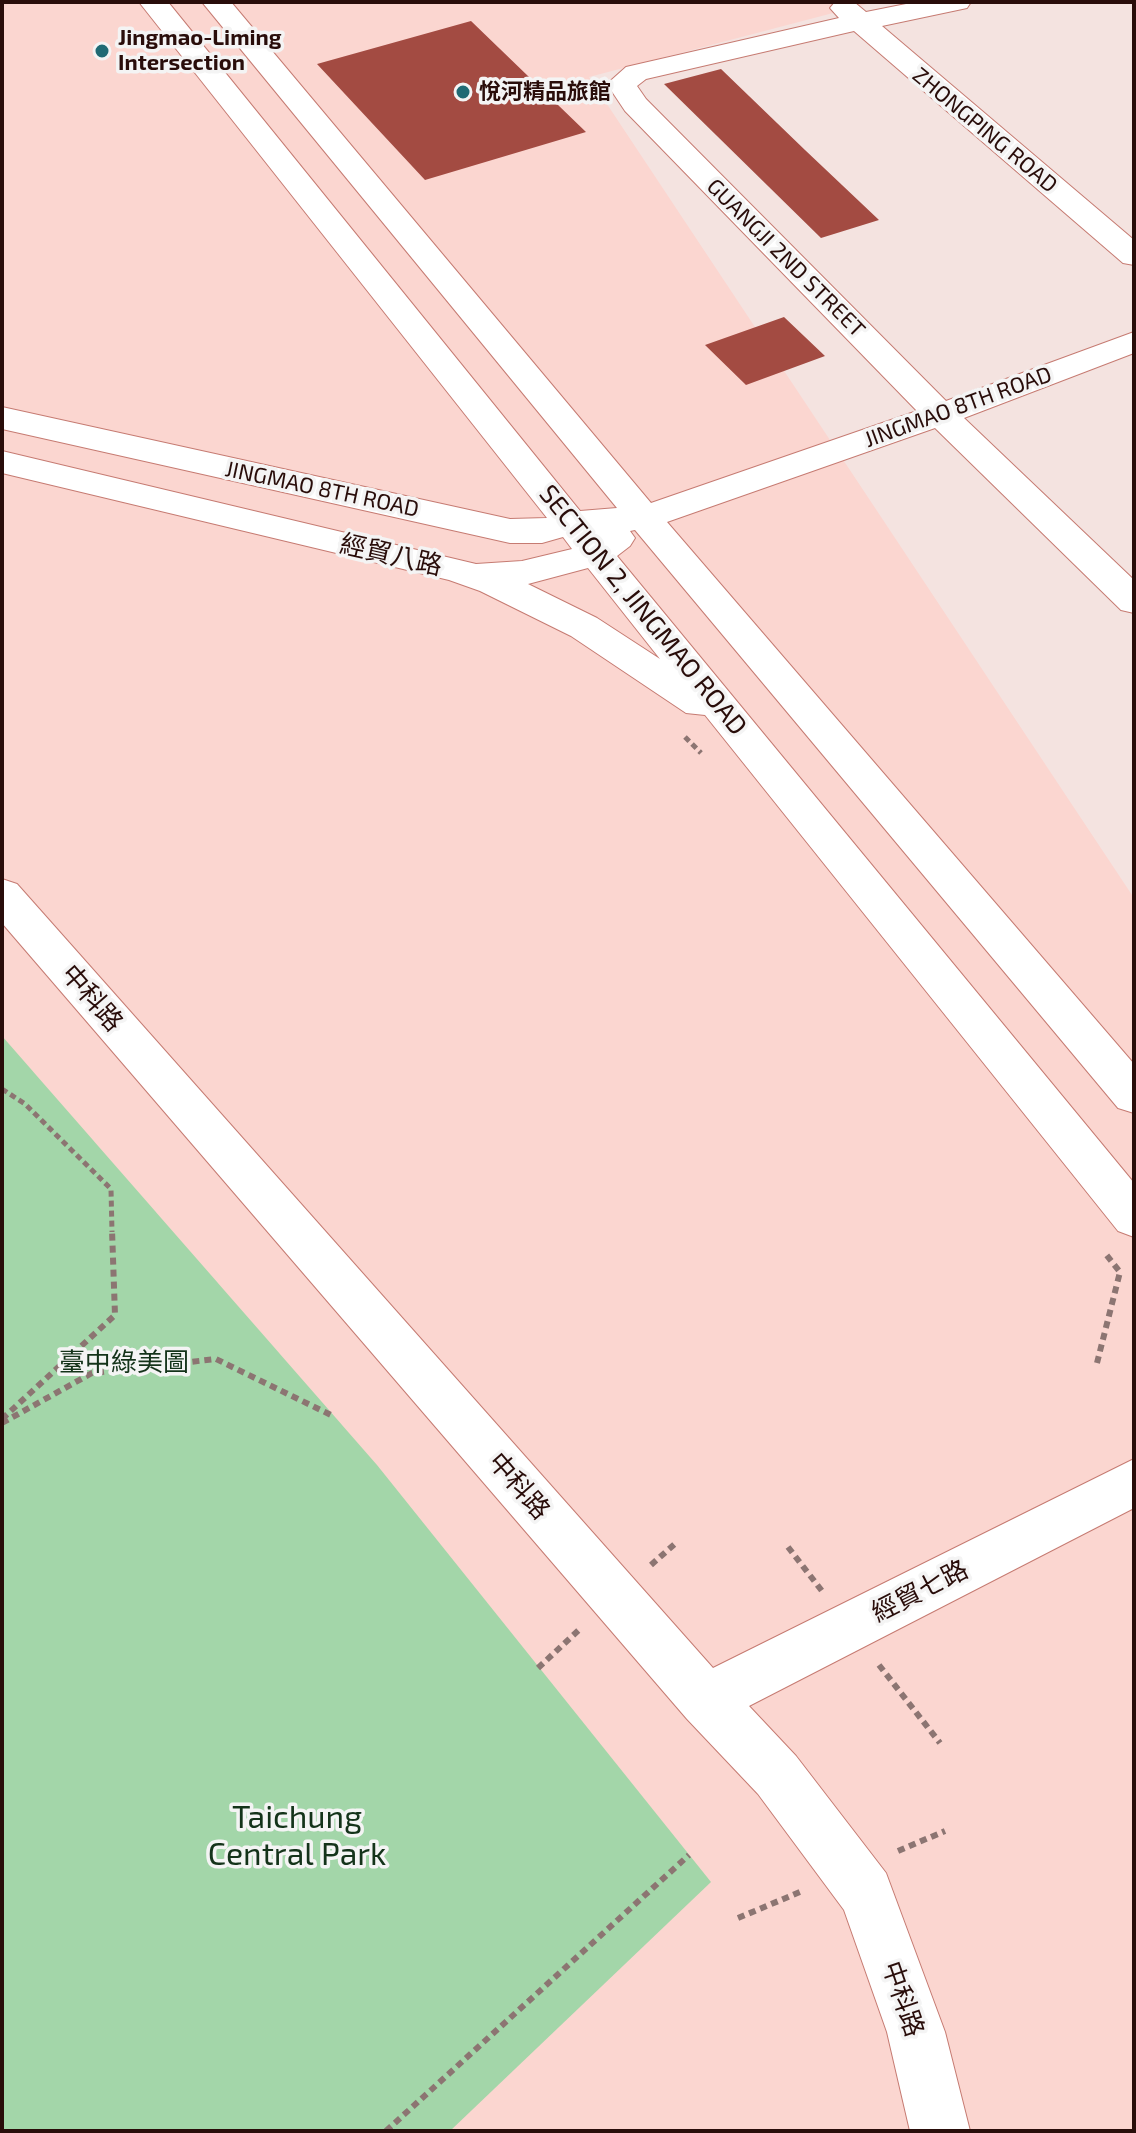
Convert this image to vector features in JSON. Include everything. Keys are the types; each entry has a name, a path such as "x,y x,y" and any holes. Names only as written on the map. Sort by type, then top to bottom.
{"street":[{"name":"SECTION 2, JINGMAO ROAD","path":"153,2 1134,1217"},
{"path":"216,2 644,518 1134,1095"},
{"path":"848,12 957,2"},
{"name":"ZHONGPING ROAD","path":"848,12 1134,256"},
{"name":"GUANGJI 2ND STREET","path":"848,12 636,73 621,84 635,105 942,414 1134,601"},
{"name":"JINGMAO 8TH ROAD","path":"2,418 510,531 542,531 571,523 644,518 942,414 1134,342"},
{"name":"經貿八路","path":"2,462 456,570 513,591 584,627 744,733"},
{"name":"JINGMAO 8TH ROAD","path":"456,570 522,573 596,554 644,518"},
{"name":"中科路","path":"2,895 706,1700 777,1775 866,1893 916,2032 940,2131"},
{"name":"經貿七路","path":"706,1700 1134,1482"}],"path":[{"path":"676,730 708,761"},
{"path":"2,1089 25,1104 111,1189 115,1315 2,1421"},
{"path":"1097,1363 1120,1272 1101,1248"},
{"path":"2,1421 92,1373 216,1359 333,1416"},
{"path":"386,2131 689,1855"}],"shaded area":[{"path":"2,2 875,2 589,77 1134,898 1134,2131 2,2131"}],"green space":[{"name":"Taichung Central Park","path":"2,1036 377,1465 711,1882 450,2131 2,2131"}],"building":[{"path":"471,21 586,132 425,180 317,64"},
{"path":"721,69 879,220 821,238 664,84"},
{"path":"784,317 825,356 746,385 705,345"}],"place":[{"name":"Jingmao-Liming Intersection","path":"102,51"},
{"name":"悅河精品旅館","path":"463,92"}],"park label":[{"name":"臺中綠美圖","path":"124,1362"}]}
